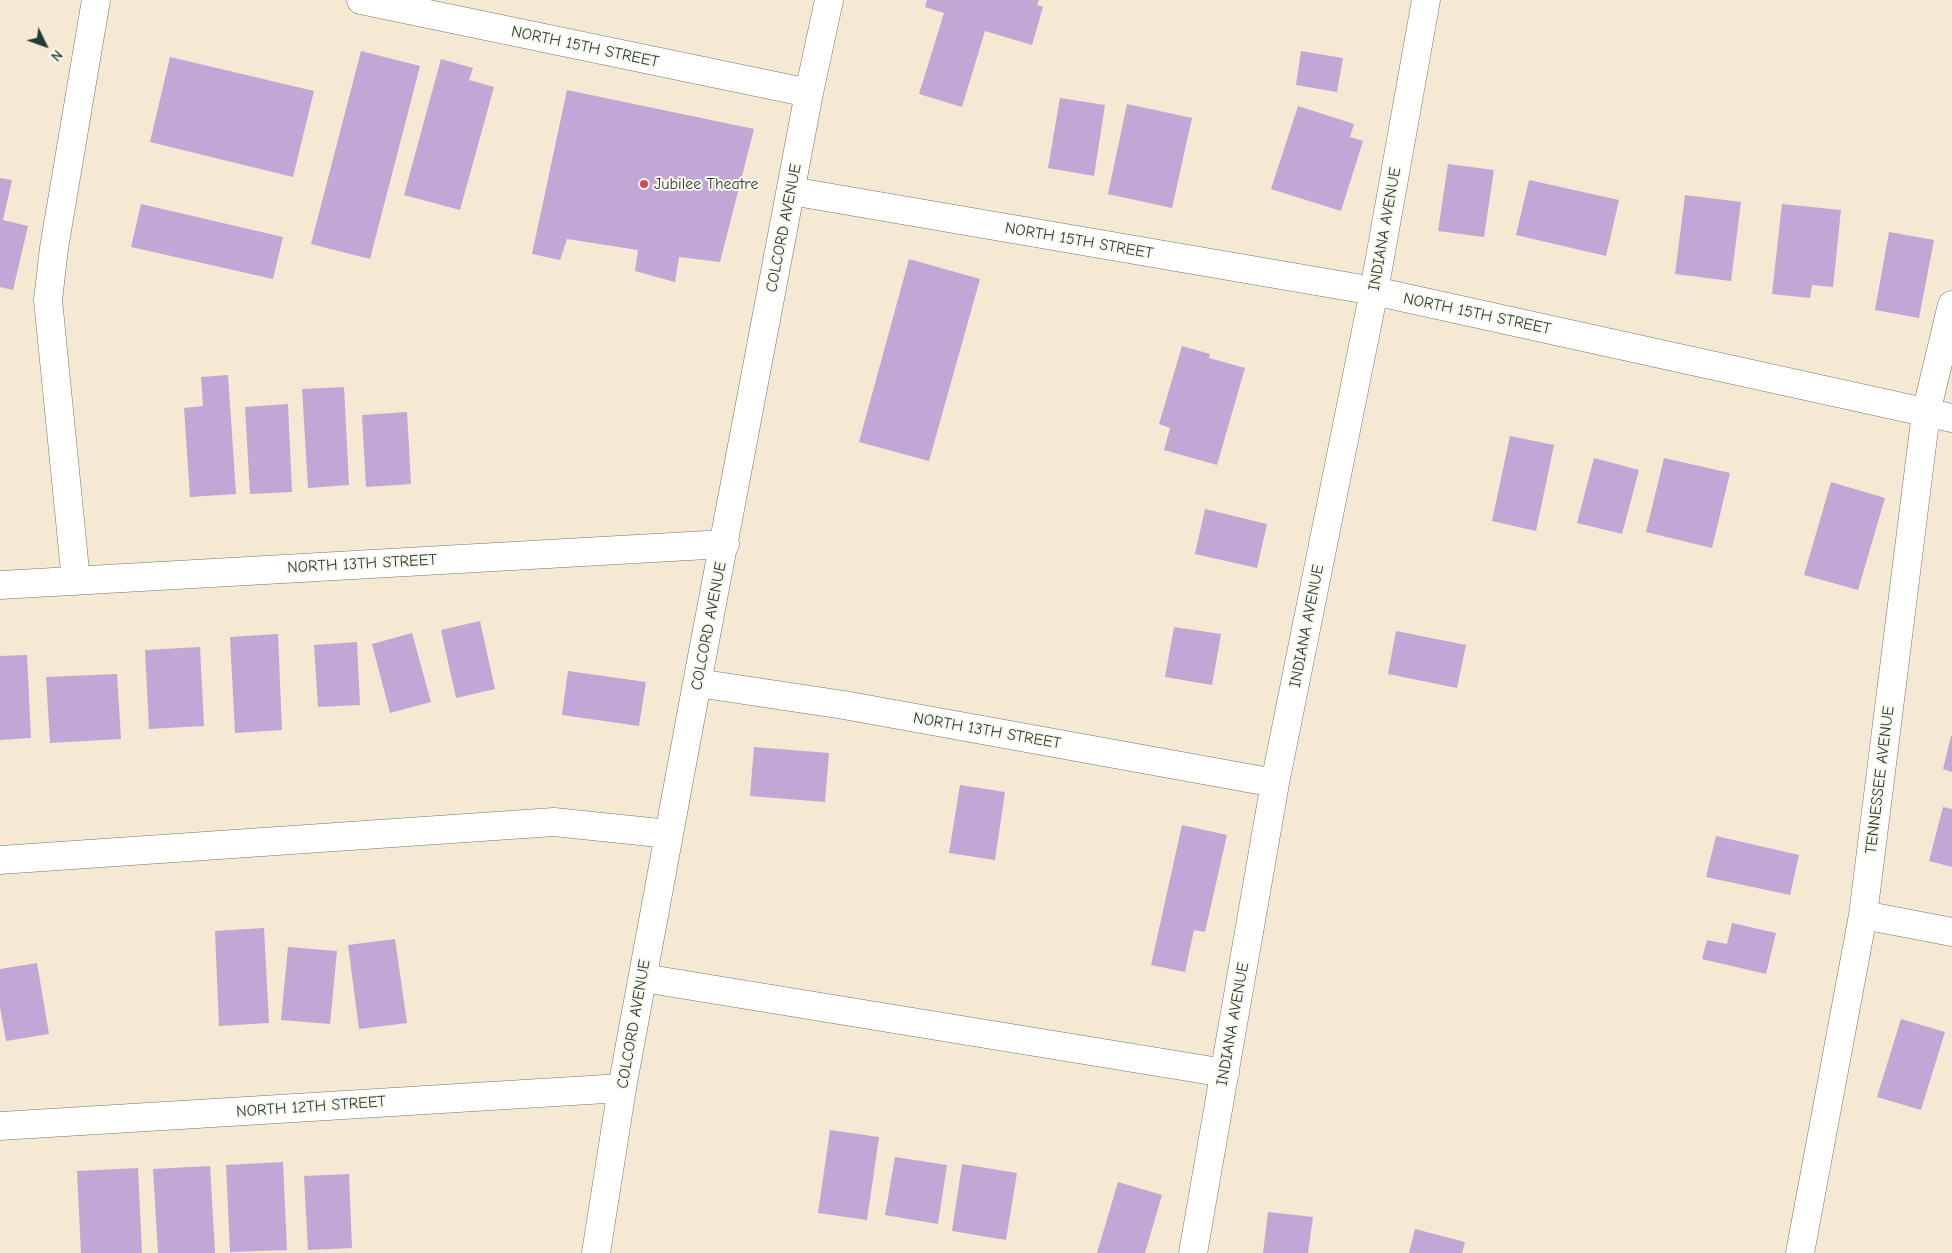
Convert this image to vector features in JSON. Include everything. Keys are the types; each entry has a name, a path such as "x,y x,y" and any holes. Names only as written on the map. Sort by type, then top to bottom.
{"street":[{"path":"76,581 48,300 54,248 96,0"},
{"name":"NORTH 15TH STREET","path":"361,0 809,93"},
{"name":"COLCORD AVENUE","path":"596,1253 622,1088 697,683 725,544 809,93 829,0"},
{"name":"INDIANA AVENUE","path":"1193,1253 1275,783 1374,291 1426,0"},
{"name":"NORTH 15TH STREET","path":"791,191 1374,291 1939,415"},
{"name":"TENNESSEE AVENUE","path":"1800,1253 1863,915 1939,415 1952,305"},
{"name":"NORTH 13TH STREET","path":"0,585 725,544"},
{"name":"NORTH 13TH STREET","path":"697,683 844,705 1275,783"},
{"path":"0,860 554,822 669,834"},
{"path":"1863,915 1952,932"},
{"path":"643,978 1225,1073"},
{"name":"NORTH 12TH STREET","path":"0,1126 622,1088"}],"building":[{"path":"927,0 1039,0 1037,5 1043,7 1032,45 985,31 962,107 919,94 944,13 925,7"},
{"path":"361,51 420,66 370,259 311,244"},
{"path":"1301,51 1343,58 1337,92 1296,85"},
{"path":"170,57 314,91 293,177 150,142"},
{"path":"441,59 473,68 469,80 494,87 460,210 404,195"},
{"name":"Jubilee Theatre","path":"567,90 754,129 720,262 679,257 675,282 635,271 638,250 567,239 560,260 532,254"},
{"path":"1060,98 1105,105 1094,176 1048,168"},
{"path":"1127,104 1192,118 1172,208 1108,194"},
{"path":"1298,106 1354,124 1350,137 1363,141 1341,211 1271,189"},
{"path":"1448,164 1494,170 1484,237 1438,231"},
{"path":"0,178 12,180 3,220 28,226 13,290 0,287"},
{"path":"1529,180 1619,200 1606,256 1516,235"},
{"path":"1685,195 1741,202 1731,281 1675,274"},
{"path":"141,204 283,237 273,279 131,247"},
{"path":"1782,204 1841,210 1833,287 1812,285 1810,298 1772,294"},
{"path":"1889,232 1934,240 1919,318 1875,310"},
{"path":"909,259 980,279 929,461 859,442"},
{"path":"1182,346 1210,354 1209,358 1245,368 1217,465 1164,450 1170,428 1159,424"},
{"path":"228,375 236,494 190,497 184,408 203,406 201,377"},
{"path":"344,387 349,485 308,488 302,389"},
{"path":"288,404 292,492 250,494 245,407"},
{"path":"407,412 411,484 366,487 362,415"},
{"path":"1510,436 1554,445 1536,531 1492,521"},
{"path":"1594,458 1639,470 1622,534 1577,523"},
{"path":"1664,458 1730,473 1712,548 1646,532"},
{"path":"1831,482 1885,498 1858,590 1804,575"},
{"path":"1205,509 1267,524 1257,568 1195,554"},
{"path":"480,621 495,689 456,698 441,630"},
{"path":"1174,627 1221,634 1212,685 1165,677"},
{"path":"1396,631 1466,645 1457,688 1388,674"},
{"path":"412,633 431,702 390,713 372,644"},
{"path":"278,634 282,730 235,733 230,637"},
{"path":"357,642 360,705 318,707 314,645"},
{"path":"200,647 204,726 149,729 145,650"},
{"path":"27,655 31,738 0,740 0,656"},
{"path":"568,671 646,682 639,726 562,715"},
{"path":"117,674 121,739 50,743 46,677"},
{"path":"1952,736 1952,772 1943,769"},
{"path":"754,747 829,753 825,802 750,796"},
{"path":"960,785 1005,792 995,860 949,853"},
{"path":"1943,807 1952,809 1952,867 1929,861"},
{"path":"1182,825 1227,835 1205,932 1194,930 1185,972 1151,965"},
{"path":"1716,836 1799,855 1790,895 1706,877"},
{"path":"1732,923 1776,933 1766,974 1702,959 1707,940 1727,944"},
{"path":"264,928 269,1023 219,1026 215,931"},
{"path":"395,939 407,1023 359,1029 348,945"},
{"path":"288,947 337,951 330,1024 281,1020"},
{"path":"37,963 49,1034 6,1041 0,1007 0,969"},
{"path":"1901,1019 1945,1032 1921,1110 1877,1097"},
{"path":"830,1130 879,1137 867,1220 818,1213"},
{"path":"895,1157 947,1165 938,1224 885,1215"},
{"path":"283,1162 287,1250 230,1252 226,1165"},
{"path":"962,1164 1017,1173 1006,1240 952,1231"},
{"path":"210,1166 215,1253 158,1253 153,1169"},
{"path":"138,1168 142,1253 81,1253 77,1171"},
{"path":"349,1174 352,1248 308,1250 304,1176"},
{"path":"1118,1182 1162,1195 1145,1253 1097,1253"},
{"path":"1268,1212 1313,1217 1308,1253 1263,1253"},
{"path":"1415,1229 1465,1242 1462,1253 1409,1253"}],"place":[{"name":"Jubilee Theatre","path":"644,184"}]}
